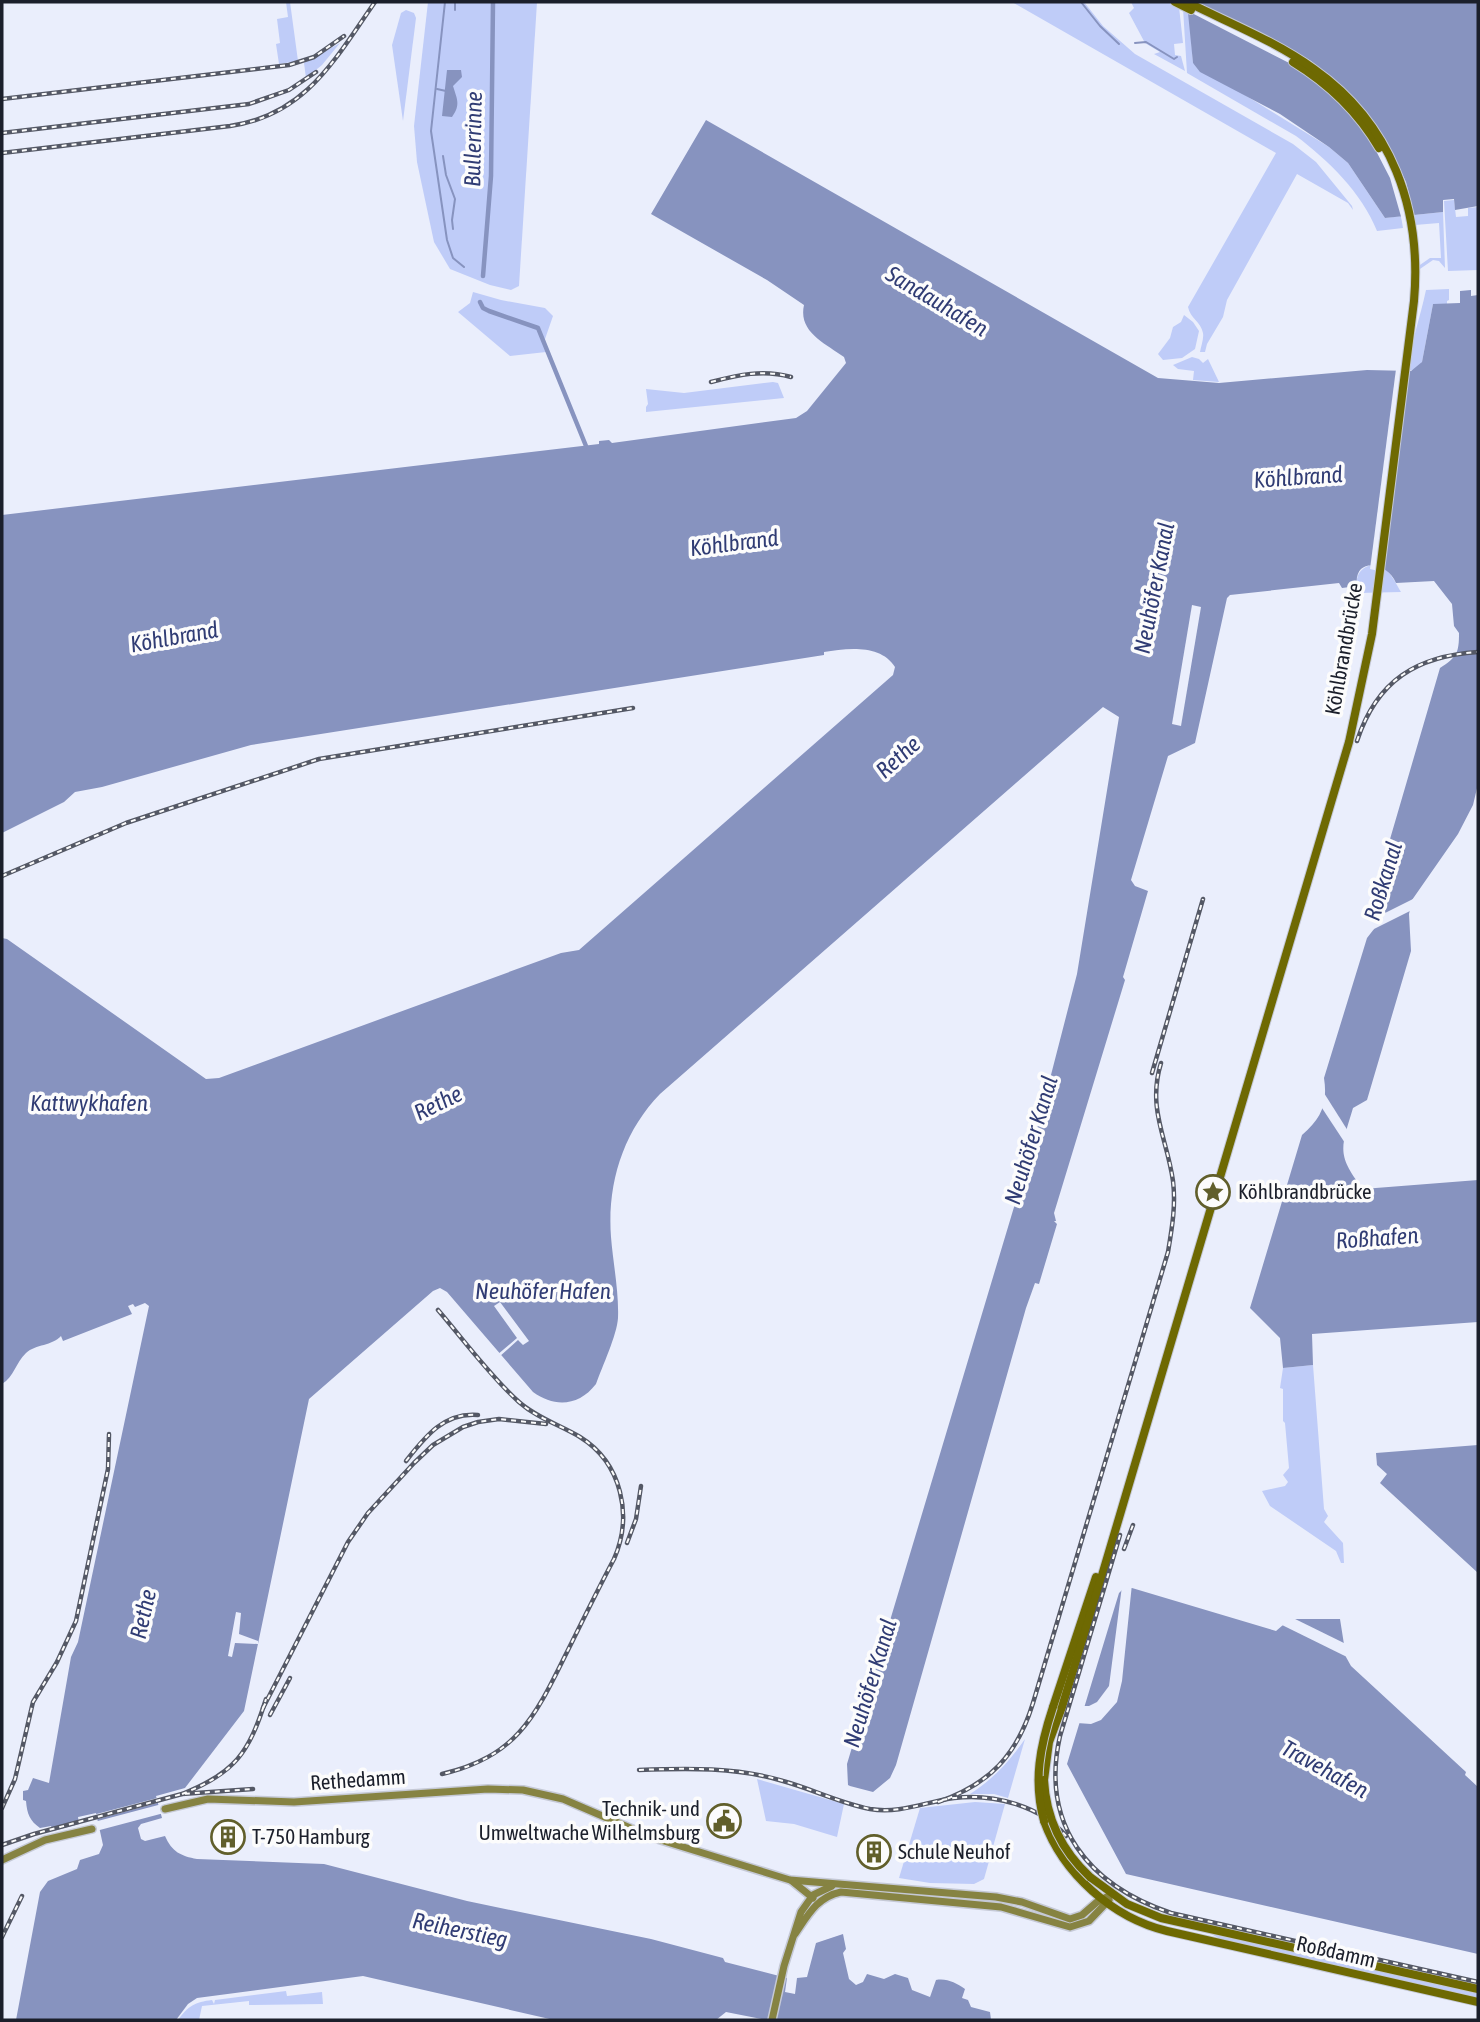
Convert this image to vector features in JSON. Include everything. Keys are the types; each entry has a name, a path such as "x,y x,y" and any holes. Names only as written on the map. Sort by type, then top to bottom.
{"main road":[{"name":"Köhlbrandbrücke","path":"1175,2 1288,59 1320,80 1353,112 1378,146 1396,184 1408,229 1411,274 1367,633 1341,758 1109,1534 1041,1746 1038,1782 1044,1821 1061,1856 1087,1885 1107,1899 1188,1924"},
{"name":"Köhlbrandbrücke","path":"1186,1936 1151,1927 1120,1912 1077,1864 1056,1833 1045,1798 1045,1757 1095,1599 1349,743 1372,634 1416,274 1414,232 1401,182 1384,145 1359,109 1332,82 1301,60 1187,2"},
{"name":"Rethedamm","path":"164,1809 208,1799 301,1802 496,1789 523,1790 554,1796 651,1838 790,1880 996,1896 1022,1902 1061,1922"},
{"path":"2,1859 39,1842 92,1829"},
{"path":"790,1880 816,1897 849,1892 973,1903 1002,1907 1079,1926 1098,1913 1107,1899"},
{"path":"806,1883 816,1897"},
{"path":"772,2019 799,1916 826,1888 843,1885"},
{"path":"1087,1885 1088,1909"},
{"path":"1061,1922 1079,1916 1107,1899"},
{"path":"1098,1913 1120,1912"},
{"name":"Roßdamm","path":"1188,1924 1478,1989"},
{"name":"Roßdamm","path":"1186,1936 1478,2002"}],"shaded area":[{"path":"286,2 290,2 298,61 279,64 276,44 280,43 277,19 288,17"},
{"path":"428,2 537,2 519,286 511,290 490,285 450,269 434,242 417,162 414,126"},
{"path":"1012,2 1084,2 1103,26 1135,54 1293,144 1316,162 1352,206 1353,210 1348,203 1297,174 1227,300 1223,317 1205,352 1200,352 1202,329 1188,307 1276,153"},
{"path":"1131,2 1169,2 1179,7 1183,43 1174,44 1175,55 1181,56 1185,71 1154,54 1160,52 1145,43 1129,13 1134,8"},
{"path":"1183,8 1189,12 1193,63 1329,147 1348,163 1385,218 1401,216 1403,228 1377,231 1353,191 1308,145 1187,73"},
{"path":"406,10 414,13 416,18 403,121 392,45 401,13"},
{"path":"340,43 322,65 306,78 304,63"},
{"path":"1454,200 1456,217 1468,216 1468,208 1478,207 1478,270 1448,271 1444,201"},
{"path":"1443,212 1445,268 1439,261 1433,260 1417,271 1417,267 1430,258 1441,258 1439,223 1415,225 1414,215"},
{"path":"1449,289 1447,304 1433,304 1422,362 1418,368 1406,372 1426,290"},
{"path":"473,292 545,308 553,316 545,339 546,352 510,356 458,312 470,303"},
{"path":"1184,315 1199,331 1195,349 1182,358 1163,360 1158,354 1170,338 1173,327 1181,322"},
{"path":"1192,357 1203,363 1208,359 1219,382 1193,380 1194,371 1178,369 1173,365"},
{"path":"778,383 784,398 646,412 646,389 684,393"},
{"path":"1370,565 1386,570 1401,592 1357,593 1358,576"},
{"path":"1313,1365 1324,1509 1328,1516 1324,1522 1343,1543 1344,1563 1341,1563 1336,1551 1270,1506 1262,1491 1285,1486 1288,1482 1283,1475 1289,1468 1283,1421 1283,1389 1280,1388 1283,1368"},
{"path":"1025,1739 1008,1798 994,1794 970,1794 1000,1770"},
{"path":"757,1779 844,1804 837,1837 794,1824 766,1821"},
{"path":"975,1802 1005,1804 984,1879 974,1884 930,1883 899,1878 920,1808"},
{"path":"1211,1934 1478,1991 1478,2000 1224,1941"},
{"path":"286,1991 287,1996 322,1992 323,2004 249,2005 249,2001 202,2006 199,2020 178,2020 189,2008 201,2002 212,2000 214,2004 215,2000"}],"water":[{"path":"1195,2 1478,2 1478,206 1455,210 1454,199 1443,200 1443,212 1385,218 1348,163 1329,147 1280,114 1200,72 1193,63 1188,13"},
{"path":"447,70 461,70 462,77 453,86 457,105 452,117 442,116"},
{"path":"706,120 1158,378 1219,383 1367,370 1411,371 1422,362 1433,304 1460,303 1460,291 1471,290 1471,296 1478,295 1478,784 1473,805 1458,834 1412,900 1409,914 1411,951 1367,1100 1353,1108 1343,1151 1348,1168 1363,1189 1478,1180 1478,1322 1312,1334 1313,1365 1283,1368 1280,1338 1250,1308 1302,1135 1322,1110 1325,1096 1324,1078 1367,938 1374,929 1377,916 1369,911 1440,668 1456,654 1459,633 1454,626 1452,604 1434,581 1396,583 1386,570 1372,565 1360,570 1357,586 1342,588 1339,583 1230,595 1227,598 1195,743 1168,756 1131,880 1135,886 1148,891 1123,977 1125,980 1054,1213 1054,1221 1057,1224 1039,1284 1035,1283 1026,1308 896,1765 890,1778 873,1792 850,1786 847,1764 1035,1137 1077,974 1119,717 1103,707 660,1094 647,1109 627,1142 615,1178 610,1217 618,1318 596,1384 589,1391 582,1397 566,1402 550,1401 533,1392 447,1292 440,1288 433,1291 309,1399 244,1711 185,1788 156,1796 162,1818 141,1824 138,1828 141,1839 145,1841 165,1836 174,1850 191,1858 324,1864 467,1901 651,1939 787,1978 785,1992 795,1994 797,1978 807,1977 816,1943 843,1934 846,1949 843,1953 849,1979 856,1985 863,1982 867,1974 884,1979 895,1974 908,1978 912,1990 930,1997 936,1980 948,1980 965,1989 962,1998 968,2000 971,2007 990,2012 991,2020 766,2020 726,2012 716,2020 554,2020 363,1976 197,1998 188,2004 176,2020 16,2020 40,1892 48,1881 77,1869 80,1860 99,1854 103,1845 96,1813 78,1817 79,1824 53,1831 51,1826 40,1828 30,1817 26,1801 23,1800 23,1791 28,1790 33,1778 49,1783 71,1657 78,1642 149,1306 145,1303 135,1307 133,1304 128,1306 132,1314 63,1341 61,1336 53,1342 30,1350 2,1384 2,938 206,1079 219,1078 561,953 579,950 893,675 895,667 881,654 863,649 824,652 824,655 251,745 102,787 75,792 64,802 2,833 2,515 599,444 599,441 609,440 612,443 796,418 807,411 846,363 844,357 821,342 809,330 803,314 804,305 767,280 651,214"},
{"path":"1478,1445 1478,1573 1380,1483 1387,1474 1377,1465 1376,1453"},
{"name":"Travehafen","path":"1124,1588 1132,1588 1276,1631 1290,1619 1340,1619 1346,1657 1351,1666 1466,1772 1465,1775 1478,1787 1478,1954 1126,1874 1067,1764 1119,1593"}],"pier":[{"path":"1191,2 1292,50 1337,82 1359,104 1387,142 1406,182 1415,218 1402,220 1390,178 1373,145 1352,116 1331,94 1295,66 1186,10"},
{"path":"1410,368 1383,572 1370,569 1396,369"},
{"path":"1192,605 1201,607 1181,726 1172,724"},
{"path":"1415,898 1412,910 1372,930 1373,919"},
{"path":"1324,1093 1348,1131 1345,1143 1320,1105"},
{"path":"500,1302 529,1341 523,1345 518,1340 499,1357 497,1355 517,1338 494,1306"},
{"path":"1132,1584 1122,1681 1117,1702 1101,1720 1091,1724 1077,1723 1082,1706 1097,1702 1109,1686 1122,1586"},
{"path":"236,1612 241,1613 239,1634 258,1641 258,1644 235,1643 232,1657 228,1656"},
{"path":"1289,1616 1348,1645 1351,1659 1280,1624"},
{"path":"161,1797 161,1802 94,1820 89,1816"},
{"path":"162,1804 164,1813 96,1831 94,1822"}],"waterway":[{"path":"445,2 431,131 447,240 453,258 464,267"},
{"path":"455,2 455,10"},
{"name":"Bullerrinne","path":"483,276 491,176 493,2"},
{"path":"1081,2 1119,44"},
{"path":"1135,43 1146,42 1174,59 1177,57"},
{"path":"437,89 446,91"},
{"path":"443,156 446,175 455,199 453,229"},
{"name":"Bullerrinne","path":"480,302 483,308 489,311 538,328 586,446"}],"railway":[{"path":"2,153 230,126 256,120 279,110 299,97 316,81 375,2"},
{"path":"2,99 289,65 314,57 344,36"},
{"path":"2,133 249,104 289,90 316,72"},
{"path":"711,382 761,373 791,377"},
{"path":"1357,741 1376,702 1402,675 1436,659 1478,652"},
{"path":"2,876 126,823 319,759 633,708"},
{"path":"1152,1073 1203,899"},
{"path":"938,1802 973,1786 999,1765 1019,1738 1033,1703 1168,1252 1174,1190 1157,1109 1157,1080 1161,1063"},
{"path":"438,1310 488,1370 519,1402 594,1448 606,1461 614,1476 623,1508 623,1525 614,1559 532,1717 505,1746 488,1757 467,1767 442,1774"},
{"path":"406,1461 420,1443 445,1422 466,1415 478,1415"},
{"path":"263,1708 348,1542 368,1513 414,1463 433,1445 463,1427 478,1422 499,1419 546,1424"},
{"path":"2,1808 15,1779 33,1702 57,1662 76,1621 108,1469 109,1434"},
{"path":"627,1543 636,1519 641,1486"},
{"path":"1124,1549 1133,1525"},
{"path":"1120,1535 1060,1736 1056,1768 1057,1797 1064,1824 1077,1847 1094,1868 1116,1886 1171,1913 1478,1982"},
{"path":"270,1715 290,1678"},
{"path":"182,1794 215,1778 238,1759 253,1734 266,1699"},
{"path":"639,1770 694,1769 748,1773 881,1810 902,1809 954,1798 1000,1800 1030,1809 1066,1836"},
{"path":"2,1845 182,1794 253,1789"},
{"path":"2,1937 22,1896"}],"place":[{"name":"Köhlbrandbrücke","path":"1213,1192"},
{"name":"Technik- und Umweltwache Wilhelmsburg","path":"724,1821"},
{"name":"T-750 Hamburg","path":"228,1837"},
{"name":"Schule Neuhof","path":"874,1852"}],"water label":[{"name":"Sandauhafen","path":"937,301"},
{"name":"Köhlbrand","path":"1298,477"},
{"name":"Köhlbrand","path":"734,543"},
{"name":"Neuhöfer Kanal","path":"1154,588"},
{"name":"Köhlbrand","path":"174,637"},
{"name":"Rethe","path":"898,757"},
{"name":"Roßkanal","path":"1383,881"},
{"name":"Kattwykhafen","path":"89,1103"},
{"name":"Rethe","path":"438,1103"},
{"name":"Neuhöfer Kanal","path":"1031,1140"},
{"name":"Roßhafen","path":"1377,1238"},
{"name":"Neuhöfer Hafen","path":"543,1291"},
{"name":"Rethe","path":"143,1614"},
{"name":"Neuhöfer Kanal","path":"870,1683"},
{"name":"Reiherstieg","path":"460,1930"}]}
